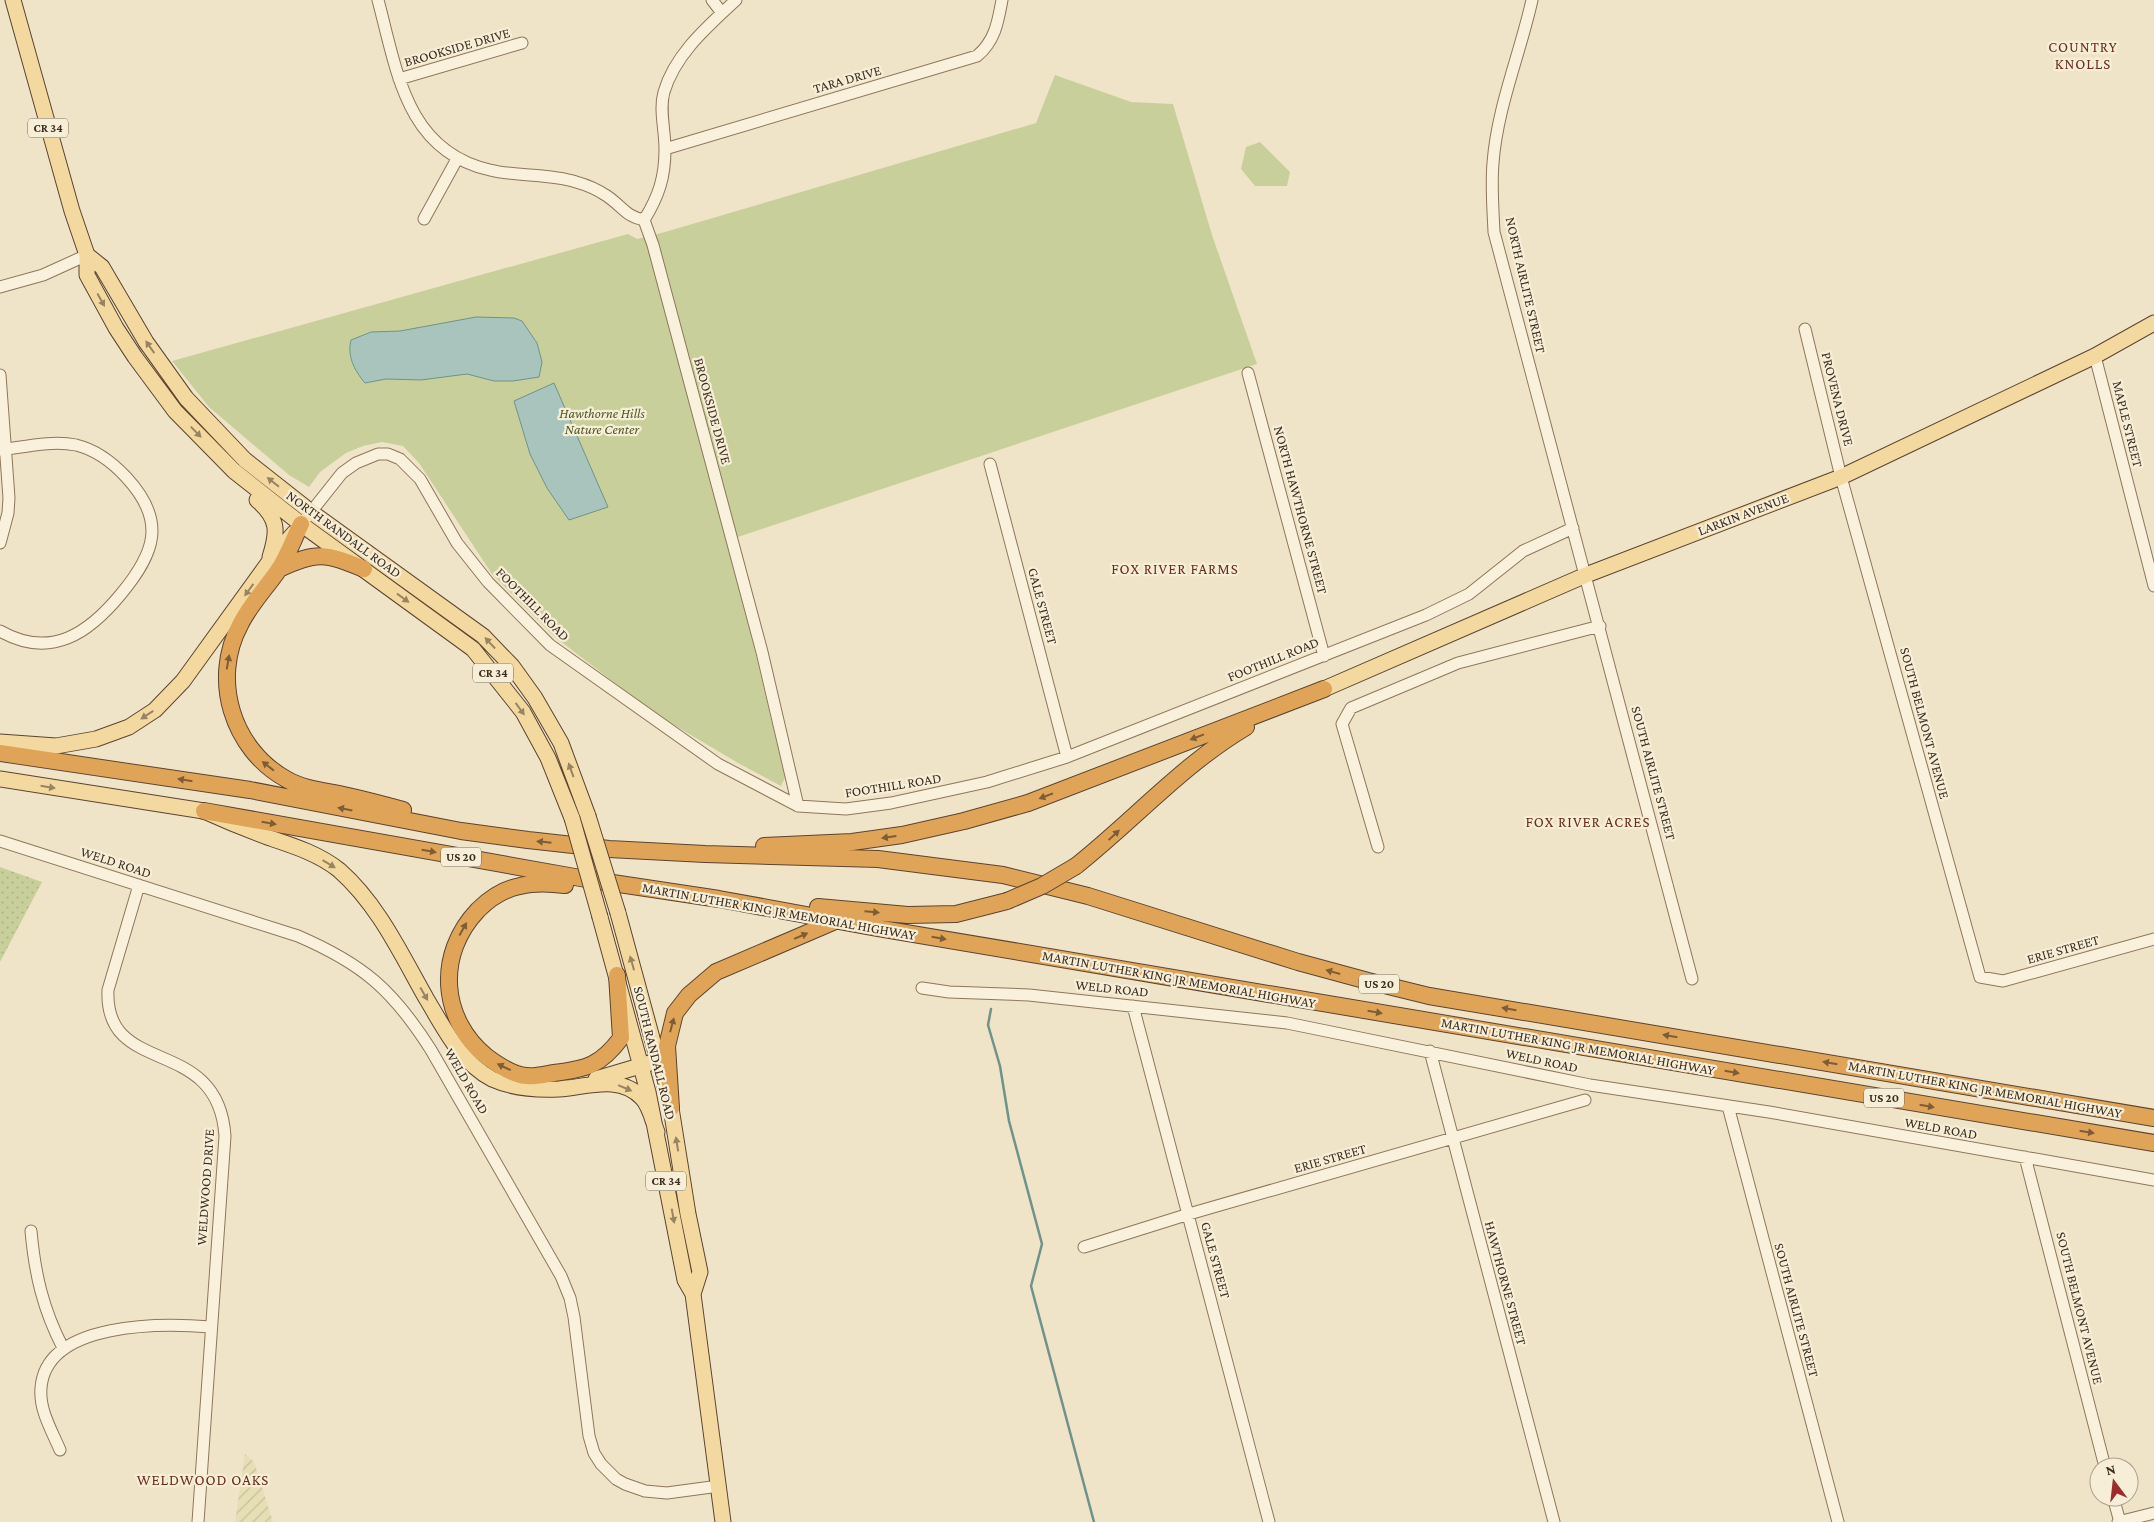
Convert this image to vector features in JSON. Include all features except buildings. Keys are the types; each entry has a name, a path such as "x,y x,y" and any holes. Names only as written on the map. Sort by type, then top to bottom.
{"highway":[{"path":"306,518 274,566 240,624 230,652 226,677 229,702 235,722 248,745 263,763 286,779 309,788 347,795 430,816 461,831"},
{"path":"274,566 319,555 336,558 364,569"},
{"path":"609,849 737,847 852,842 902,835 964,822 1028,802 1324,689"},
{"path":"719,899 908,915 956,914 1007,901 1042,886 1076,866 1104,844 1193,763 1222,742 1258,720 1324,689"},
{"name":"US 20","path":"0,753 250,790 461,831"},
{"name":"MARTIN LUTHER KING JR MEMORIAL HIGHWAY","path":"204,811 586,879 719,899 877,928 2154,1143"},
{"name":"MARTIN LUTHER KING JR MEMORIAL HIGHWAY","path":"461,831 609,849 878,859 1003,875 1097,899 1368,982 1429,996 2154,1118"},
{"path":"617,974 622,1038 608,1056 585,1068 570,1071 526,1076 499,1066 477,1049 460,1026 451,1003 449,974 452,950 466,922 486,902 509,889 520,886 553,884 877,928"},
{"path":"671,1108 667,1046 675,1013 689,995 716,972 833,922"}],"main road":[{"name":"NORTH RANDALL ROAD","path":"13,0 64,183 87,255 87,276 116,328 175,411 234,471 483,636 506,660 535,698 561,743 588,816"},
{"name":"NORTH RANDALL ROAD","path":"87,255 102,267 146,342 186,398 245,460 306,518 364,569 473,649 523,712 548,758 572,818"},
{"name":"LARKIN AVENUE","path":"1324,689 1586,575 1841,476 2095,356 2154,323"},
{"path":"0,742 56,746 96,739 129,727 155,710 183,681 274,566 276,528 272,516 267,508 223,470 211,447"},
{"name":"US 20","path":"0,779 204,811"},
{"path":"204,811 229,823 309,852 338,870 366,899 394,940 451,1042 472,1065 493,1079 519,1087 560,1089 596,1083 615,1084 630,1089 643,1098 657,1132"},
{"name":"SOUTH RANDALL ROAD","path":"588,816 618,913 660,1061 671,1108 688,1214 700,1272 693,1294"},
{"name":"SOUTH RANDALL ROAD","path":"572,818 617,974 641,1066 657,1132 684,1280 693,1294 723,1522"},
{"path":"560,1089 660,1061"}],"street":[{"name":"BROOKSIDE DRIVE","path":"378,0 399,79 421,127 437,145 457,159 492,171 553,176 594,188 608,197 631,218 644,220 653,245 736,553 798,806"},
{"path":"712,0 722,13"},
{"path":"644,220 658,199 663,174 665,149 664,93 674,68 681,57 736,0"},
{"name":"TARA DRIVE","path":"665,149 977,56 991,41 997,25 1002,0"},
{"name":"NORTH AIRLITE STREET","path":"1532,0 1502,111 1493,162 1494,232 1586,575"},
{"name":"BROOKSIDE DRIVE","path":"399,79 522,44"},
{"path":"424,219 457,159"},
{"path":"0,288 43,275 87,255"},
{"name":"PROVENA DRIVE","path":"1805,329 1841,476"},
{"name":"MAPLE STREET","path":"2095,356 2154,586"},
{"name":"NORTH HAWTHORNE STREET","path":"1248,372 1324,656"},
{"path":"0,375 2,450 9,498 8,513 0,543"},
{"path":"0,631 24,641 40,642 64,640 84,631 103,615 142,567 147,558 152,537 150,516 142,498 131,482 106,458 86,449 64,444 2,450"},
{"name":"FOOTHILL ROAD","path":"306,518 342,473 356,463 378,454 388,454 400,459 420,479 447,528 488,582 550,645 718,764 798,806 846,809 900,801 987,782 1067,757 1426,615 1469,594 1523,551 1573,528"},
{"name":"GALE STREET","path":"990,464 1067,757"},
{"name":"SOUTH BELMONT AVENUE","path":"1841,476 1980,977"},
{"name":"SOUTH AIRLITE STREET","path":"1586,575 1692,979"},
{"path":"1378,847 1342,724 1350,708 1458,664 1600,626"},
{"name":"WELD ROAD","path":"0,841 312,942 358,966 396,999 420,1032 462,1101 566,1287 574,1317 589,1436 597,1458 616,1479 645,1491 667,1492 719,1486"},
{"name":"WELDWOOD DRIVE","path":"139,885 108,990 107,1003 115,1027 133,1044 194,1072 213,1093 220,1107 225,1136 198,1522"},
{"name":"ERIE STREET","path":"1980,977 2003,981 2154,939"},
{"name":"WELD ROAD","path":"922,988 949,992 1029,995 1287,1023 1430,1051 1590,1086 1728,1106 2154,1180"},
{"name":"GALE STREET","path":"1133,1006 1269,1522"},
{"name":"HAWTHORNE STREET","path":"1430,1051 1554,1522"},
{"name":"ERIE STREET","path":"1084,1247 1189,1214 1585,1100"},
{"name":"SOUTH AIRLITE STREET","path":"1728,1106 1838,1522"},
{"name":"SOUTH BELMONT AVENUE","path":"2025,1157 2102,1457"},
{"path":"31,1231 38,1285 51,1325 63,1348"},
{"path":"60,1450 45,1415 40,1390 45,1371 63,1348 89,1336 146,1326 211,1327"},
{"path":"2115,1507 2119,1522 2154,1513"}],"shaded area":[{"path":"245,1454 254,1462 273,1522 235,1522"}],"green space":[{"name":"Hawthorne Hills Nature Center","path":"1055,75 1131,102 1173,104 1212,235 1257,364 729,540 785,778 781,786 654,713 555,637 492,574 419,463 403,446 382,442 363,446 346,453 320,472 309,487 289,475 209,407 172,361 628,234 637,239 665,232 1036,123"},
{"path":"1260,142 1290,172 1287,186 1255,186 1241,169 1246,147"},
{"path":"0,867 42,882 0,962"}],"water":[{"path":"476,317 514,318 522,321 537,343 542,362 539,377 513,381 494,381 467,374 421,380 386,379 365,383 352,363 350,352 351,340 371,332 400,331"},
{"path":"554,383 608,507 569,520 547,488 530,454 514,401"}],"waterway":[{"path":"991,1009 988,1025 1000,1066 1009,1121 1042,1244 1031,1286 1094,1522"}],"district":[{"name":"COUNTRY KNOLLS","path":"2083,56"},
{"name":"FOX RIVER FARMS","path":"1175,569"},
{"name":"FOX RIVER ACRES","path":"1588,822"},
{"name":"WELDWOOD OAKS","path":"203,1480"}]}
